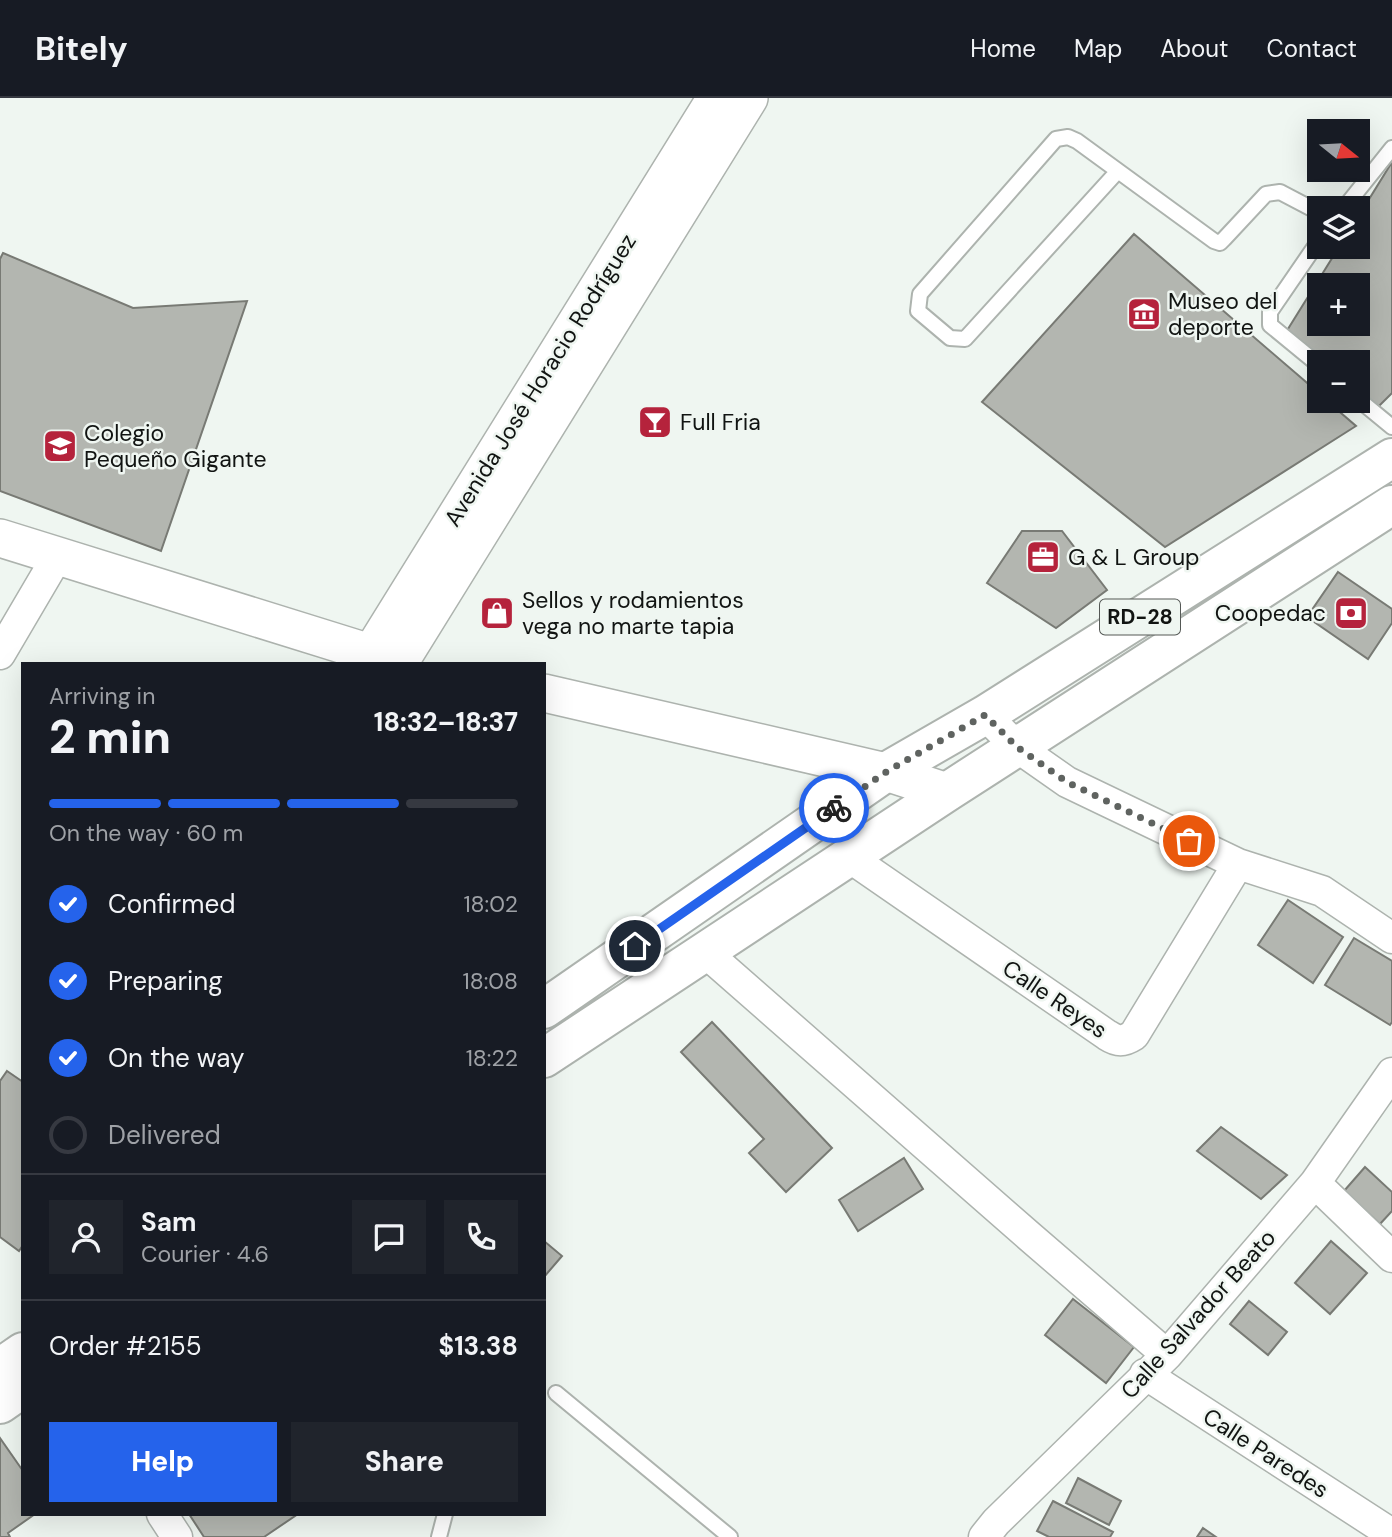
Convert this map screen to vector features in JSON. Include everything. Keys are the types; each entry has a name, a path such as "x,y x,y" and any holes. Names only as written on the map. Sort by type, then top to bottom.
{"main road":[{"name":"RD-28","path":"546,1008 886,772 985,715 1392,458"},
{"name":"RD-28","path":"546,1057 947,792 1392,505"},
{"path":"0,1368 21,1353"},
{"path":"0,1404 21,1389"}],"street":[{"name":"Avenida José Horacio Rodríguez","path":"390,661 716,98"},
{"name":"Avenida José Horacio Rodríguez","path":"390,661 749,98"},
{"path":"0,538 390,661"},
{"path":"0,654 57,557"},
{"path":"546,693 886,772 947,792"},
{"path":"985,715 1017,747 1067,782 1238,864 1322,891 1392,938"},
{"name":"Calle Reyes","path":"849,857 1116,1041 1125,1041 1134,1035 1238,864"},
{"name":"Calle Paredes","path":"705,952 1156,1364 1387,1530"},
{"name":"Calle Salvador Beato","path":"999,1532 1156,1364 1315,1183 1392,1073"},
{"path":"1315,1183 1392,1257"},
{"path":"163,1516 177,1537"}],"lane":[{"path":"1117,172 965,339 950,338 918,311 920,294 1056,139 1068,138 1077,141 1220,243 1266,194 1280,192 1307,206"},
{"path":"1354,196 1392,148"},
{"path":"1307,258 1270,312 1270,326 1307,356"},
{"path":"1370,409 1392,427"},
{"path":"556,1392 730,1537"},
{"path":"439,1537 444,1516"}],"building":[{"path":"1392,162 1392,393 1376,409 1370,404 1370,350 1307,350 1307,353 1283,337 1307,298 1307,336 1370,336 1370,273 1323,273 1332,259 1370,259 1370,198"},
{"name":"Museo del deporte","path":"1134,234 1307,383 1307,413 1341,413 1356,426 1165,547 982,402"},
{"name":"Colegio Pequeño Gigante","path":"3,253 133,308 247,301 161,551 0,491 0,259"},
{"name":"G & L Group","path":"1022,531 1062,531 1107,590 1056,628 987,583"},
{"name":"Coopedac","path":"1338,572 1392,609 1392,623 1368,659 1307,617"},
{"path":"1288,900 1343,937 1313,983 1258,945"},
{"path":"1354,938 1392,961 1390,1025 1325,985"},
{"path":"712,1022 832,1148 786,1192 749,1153 764,1139 681,1052"},
{"path":"7,1071 21,1081 19,1251 0,1237 0,1081"},
{"path":"1221,1127 1287,1175 1261,1199 1197,1151"},
{"path":"904,1158 923,1189 858,1231 839,1200"},
{"path":"1365,1167 1392,1192 1392,1211 1380,1224 1344,1191"},
{"path":"1331,1241 1367,1273 1330,1314 1295,1283"},
{"path":"546,1243 562,1256 546,1275"},
{"path":"1073,1299 1134,1347 1106,1383 1045,1335"},
{"path":"1249,1301 1287,1332 1268,1355 1230,1324"},
{"path":"0,1438 21,1468 21,1516 32,1516 8,1533 10,1537 0,1537"},
{"path":"1078,1478 1121,1501 1109,1525 1066,1503"},
{"path":"1053,1501 1113,1532 1110,1537 1049,1537 1037,1531"},
{"path":"190,1516 295,1516 264,1537 204,1537"},
{"path":"1203,1528 1216,1537 1197,1537"}],"way so far":[{"path":"834,808 886,772 985,715 1017,747 1067,782 1189,841"}],"place":[{"name":"Museo del deporte","path":"1144,314"},
{"name":"Full Fria","path":"655,422"},
{"name":"Colegio Pequeño Gigante","path":"60,446"},
{"name":"G & L Group","path":"1043,557"},
{"name":"Sellos y rodamientos vega no marte tapia","path":"497,613"},
{"name":"Coopedac","path":"1351,613"}],"route":[{"path":"635,946 834,808"}]}
